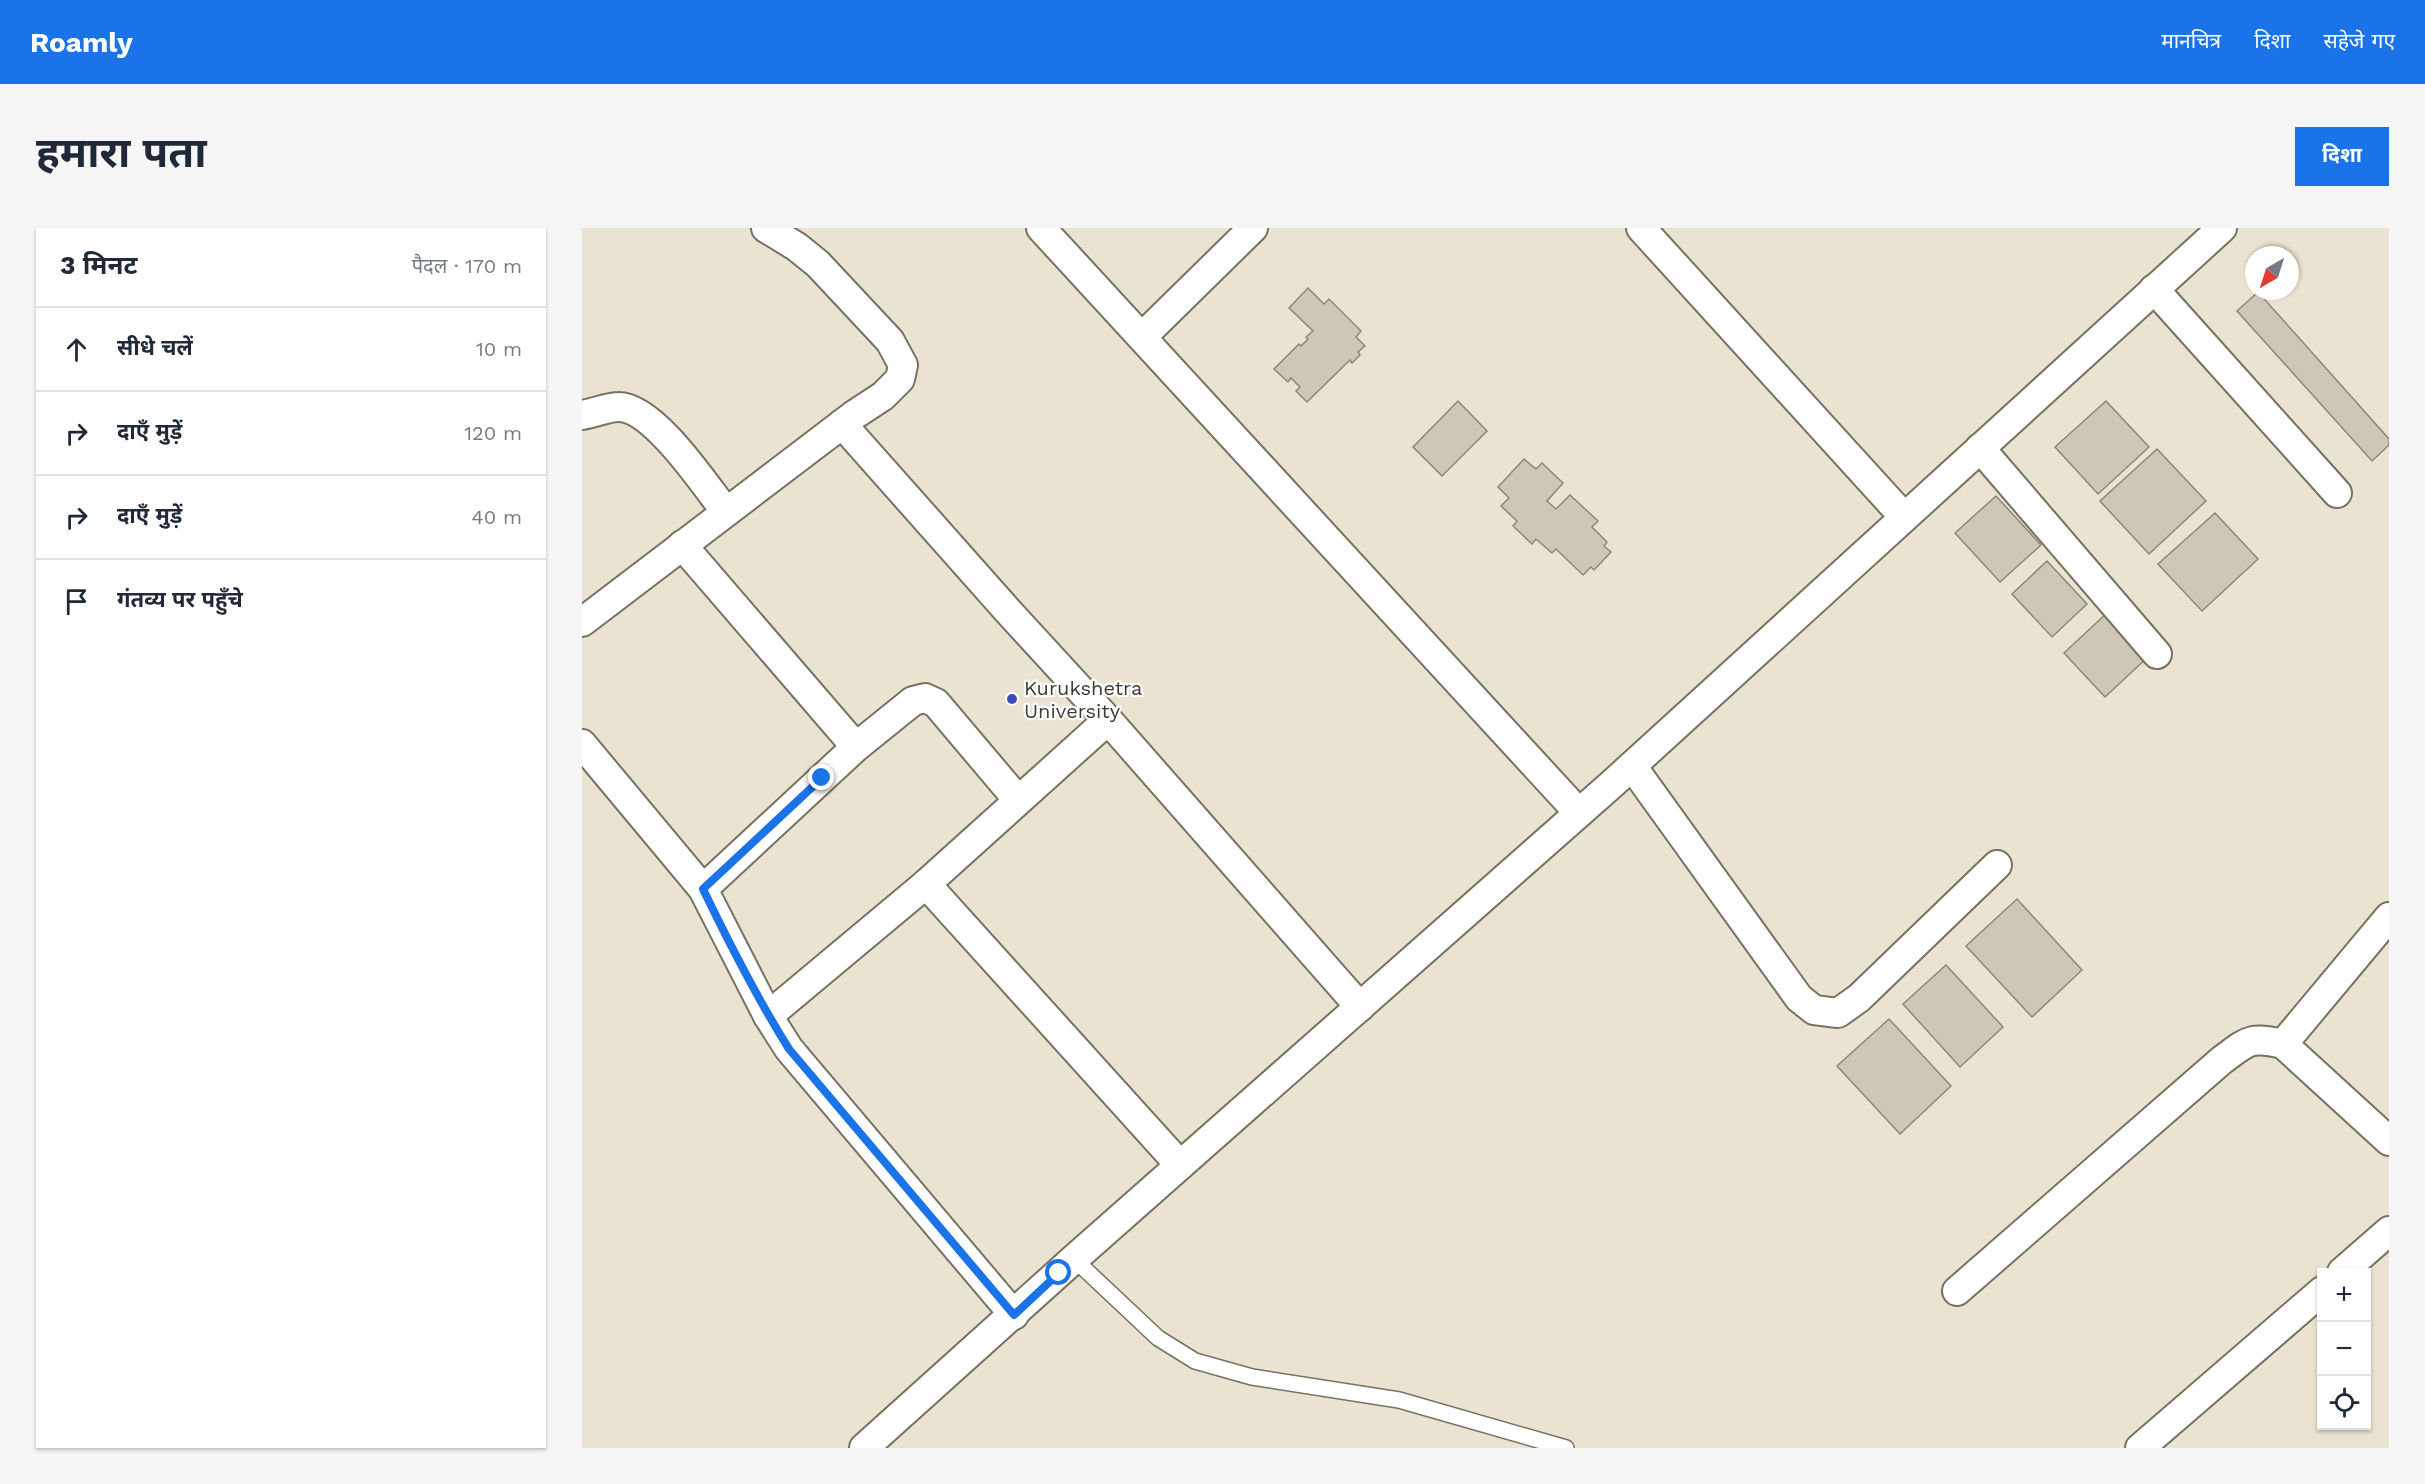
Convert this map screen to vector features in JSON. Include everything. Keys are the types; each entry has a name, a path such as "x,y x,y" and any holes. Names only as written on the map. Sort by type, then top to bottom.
{"street":[{"path":"582,622 842,424 883,396 900,379 903,365 890,340 818,264 797,247 766,228"},
{"path":"1041,228 1579,813"},
{"path":"1142,337 1253,228"},
{"path":"1641,228 1904,517"},
{"path":"864,1448 1074,1259 1632,766 2222,228"},
{"path":"2154,290 2337,493"},
{"path":"582,415 619,406 648,417 663,432 726,512"},
{"path":"842,424 1108,720 1360,1007"},
{"path":"1980,448 2157,654"},
{"path":"682,545 856,747"},
{"path":"703,889 856,747 913,701 925,698 936,703 1018,800"},
{"path":"768,1016 926,884 1108,720"},
{"path":"582,744 703,889 768,1016 789,1049 1014,1315"},
{"path":"1632,766 1799,998 1815,1010 1838,1013 1859,998 1997,865"},
{"path":"926,884 1180,1165"},
{"path":"2283,1044 2389,917"},
{"path":"1957,1291 2231,1053 2248,1041 2264,1039 2283,1044 2389,1141"},
{"path":"2347,1268 2389,1231"},
{"path":"2140,1448 2317,1295"}],"lane":[{"path":"1074,1259 1158,1338 1195,1361 1252,1377 1399,1400 1566,1448"}],"building":[{"path":"1308,288 1324,304 1329,299 1361,331 1356,337 1365,346 1358,352 1360,355 1352,363 1350,360 1307,402 1296,391 1300,387 1291,378 1288,382 1274,369 1299,344 1301,346 1313,331 1289,308"},
{"path":"2249,300 2265,300 2389,439 2389,445 2372,461 2237,311"},
{"path":"1458,401 1487,431 1442,476 1413,447"},
{"path":"2106,401 2149,447 2098,494 2055,447"},
{"path":"2157,449 2206,501 2149,554 2100,501"},
{"path":"1524,459 1536,469 1542,463 1563,483 1547,501 1556,509 1570,495 1598,521 1592,527 1607,542 1604,546 1611,552 1594,570 1591,567 1583,575 1556,549 1552,553 1536,539 1532,544 1513,526 1517,521 1501,506 1509,498 1498,487"},
{"path":"1996,496 2041,545 2000,582 1955,533"},
{"path":"2215,513 2258,559 2202,611 2158,564"},
{"path":"2047,561 2087,604 2052,637 2012,594"},
{"path":"2109,611 2149,656 2105,697 2064,653"},
{"path":"2017,899 2082,970 2032,1017 1966,946"},
{"path":"1946,965 2003,1027 1960,1067 1903,1004"},
{"path":"1889,1019 1951,1086 1900,1134 1837,1066"}],"place":[{"name":"Kurukshetra University","path":"1012,699"}],"route":[{"path":"822,778 703,889 768,1016 789,1049 1014,1315 1059,1273"}]}
